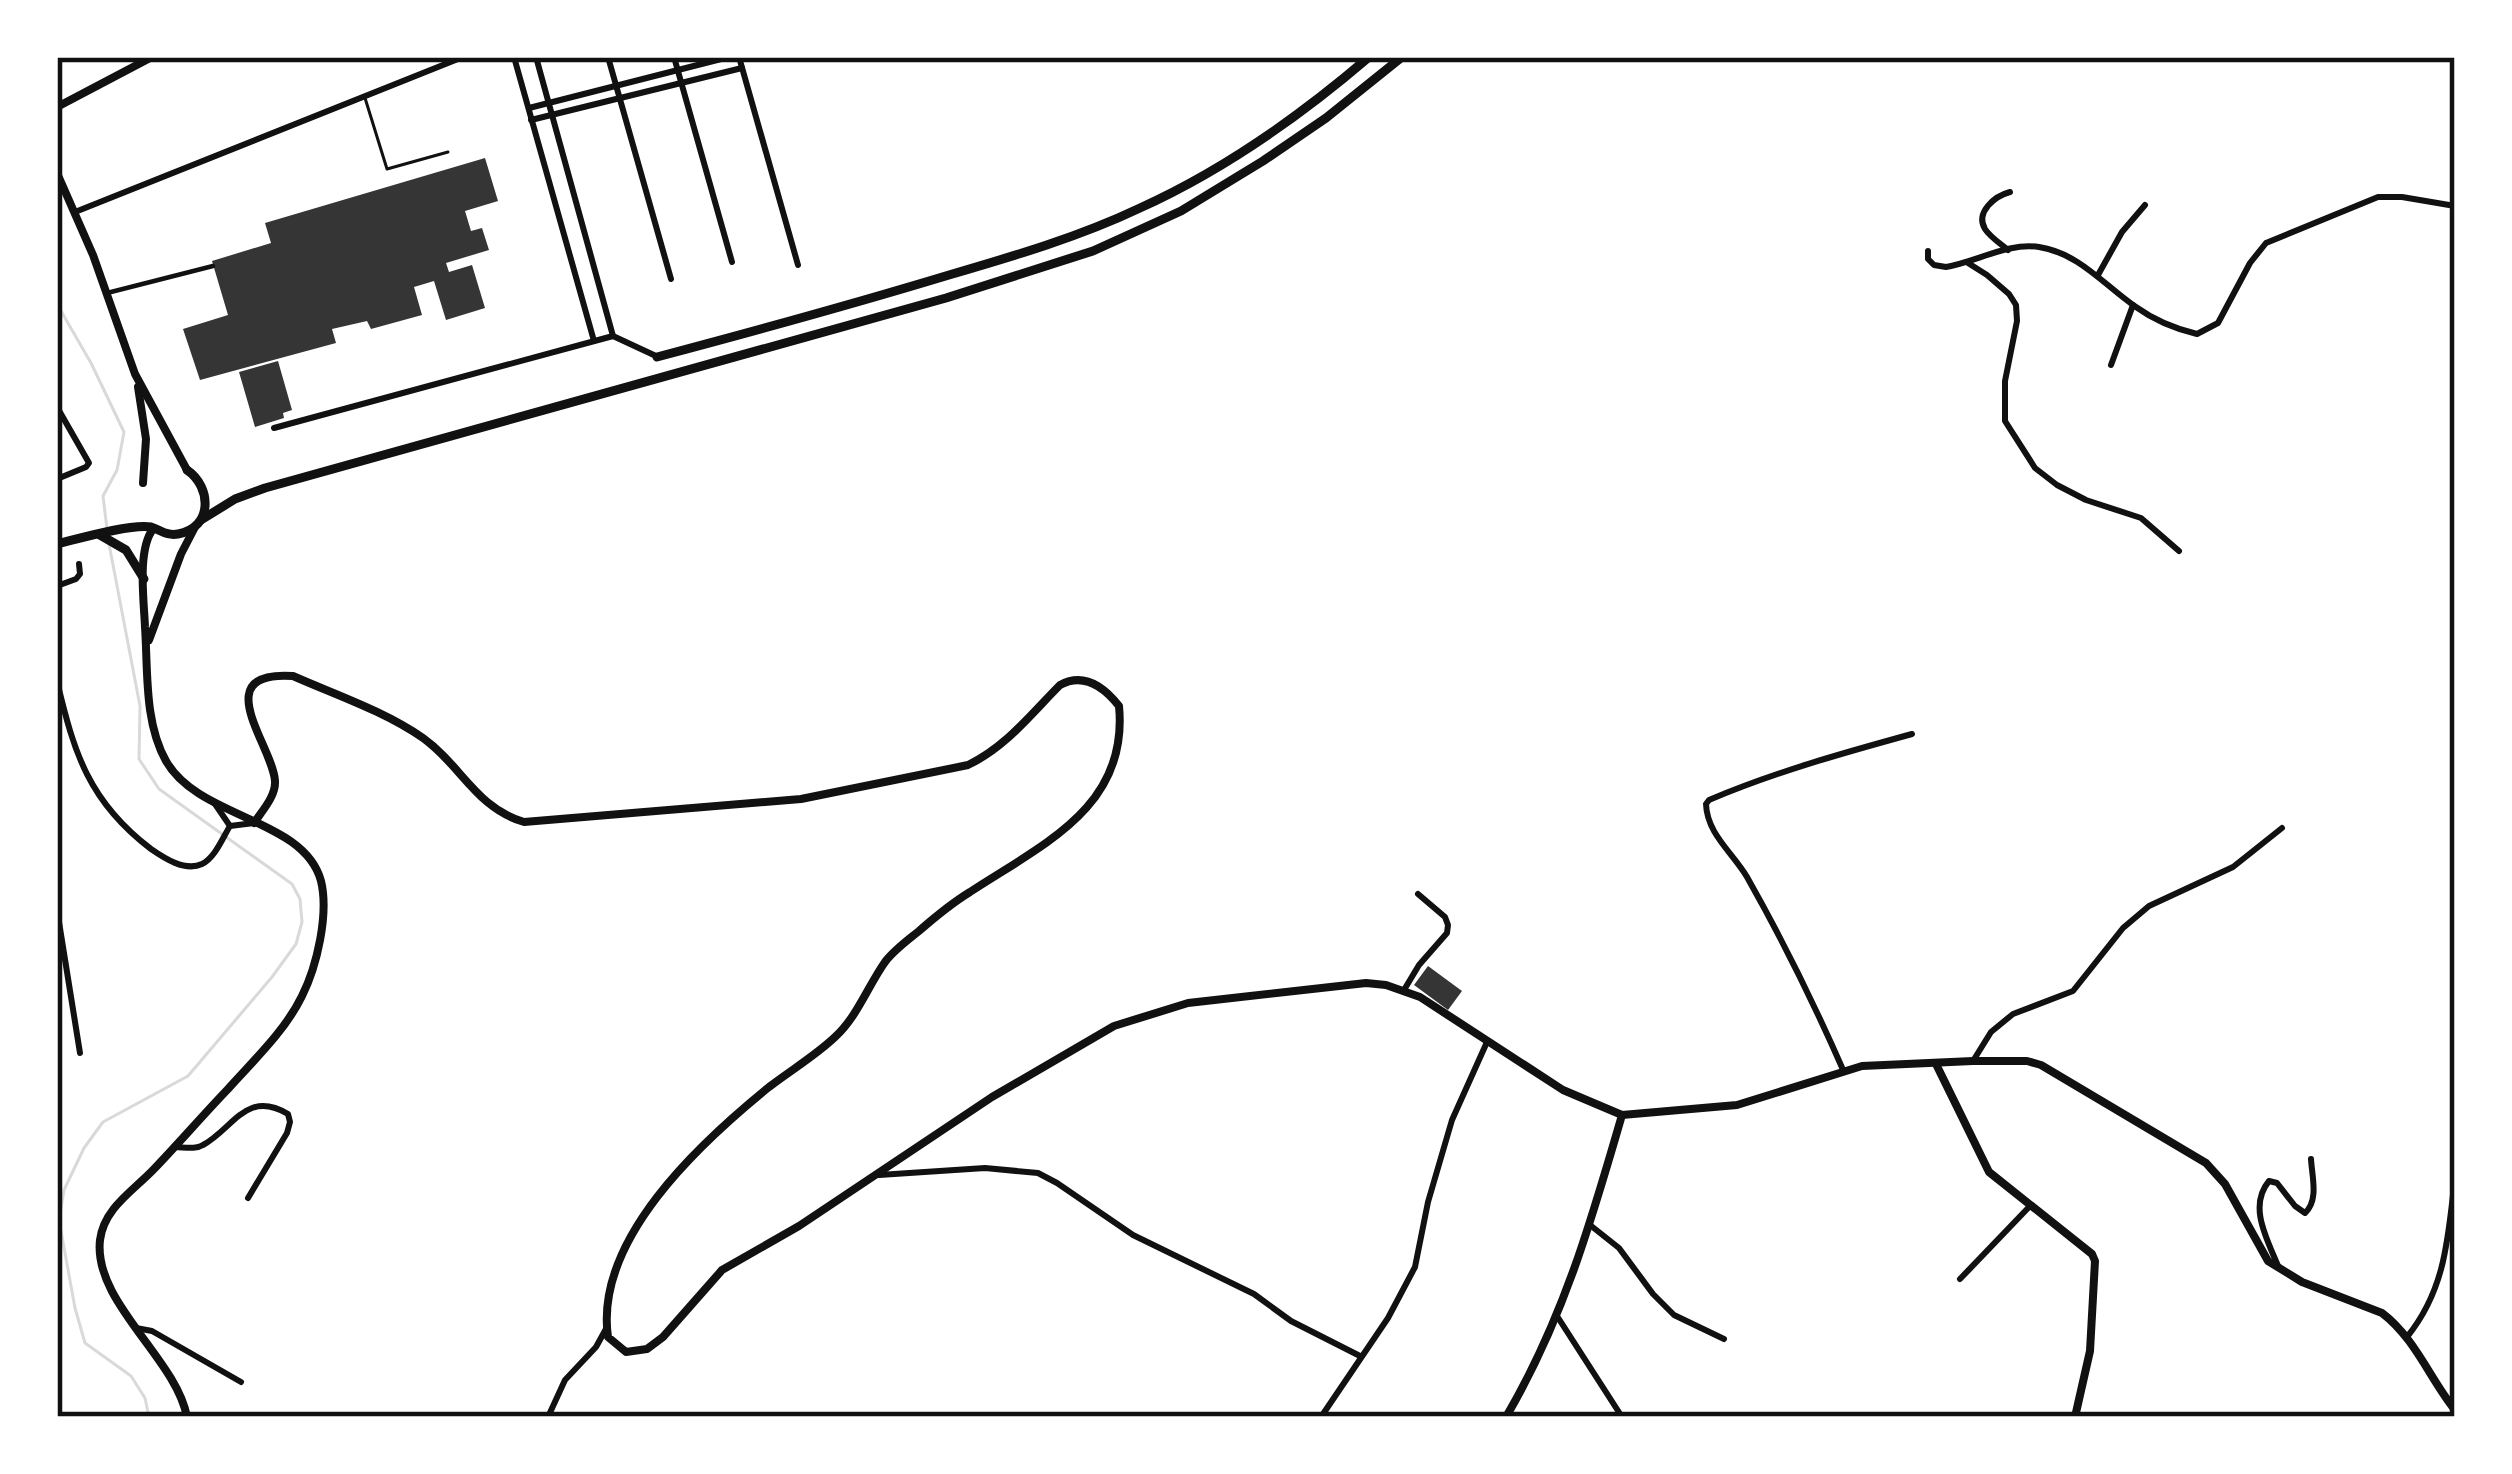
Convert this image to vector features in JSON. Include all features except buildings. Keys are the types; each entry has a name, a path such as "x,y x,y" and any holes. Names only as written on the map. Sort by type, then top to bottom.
{"highway":[{"path":"658,357 986,265 1118,218 1267,137 1369,57"},
{"path":"57,544 95,533 152,528 181,534 235,499 265,488 971,290 1093,251 1165,220 1263,161 1402,57"},
{"path":"187,470 198,478 206,494 198,523"},
{"path":"95,533 126,550 144,579"}],"street":[{"path":"57,107 152,57"},
{"path":"76,212 463,57"},
{"path":"514,57 593,341"},
{"path":"536,57 613,336"},
{"path":"608,57 671,280"},
{"path":"674,57 732,262"},
{"path":"528,109 729,57"},
{"path":"739,57 798,265"},
{"path":"531,120 742,68"},
{"path":"57,173 76,212 135,374 187,470"},
{"path":"2008,250 1982,224 1993,199 2010,191"},
{"path":"1928,251 1934,266 1968,263 2008,250 2038,247 2056,251 2165,324 2197,334 2218,323 2266,244 2378,197 2455,206"},
{"path":"2098,275 2122,232 2145,205"},
{"path":"1968,263 2016,305 2005,421 2035,469 2086,500 2141,518 2179,551"},
{"path":"106,293 213,266"},
{"path":"2111,365 2133,305"},
{"path":"274,428 613,336 658,357"},
{"path":"135,374 146,439 143,483"},
{"path":"57,407 89,463 57,479"},
{"path":"146,648 181,554 198,523"},
{"path":"152,528 145,543 144,579 148,689 167,763 215,803 295,842 320,879 322,930 302,996 269,1044 104,1222 100,1259 106,1278 180,1392 187,1417"},
{"path":"57,586 80,574 79,564"},
{"path":"57,681 78,756 98,796 122,825 177,864 202,864 229,827 254,823 274,790 275,776 248,707 256,684 275,674 293,676 406,727 430,743 486,803 524,823 801,799 968,765 1007,741 1069,680 1096,684 1119,706 1111,769 1097,797 1071,825 964,895 888,957 837,1036 723,1126 652,1204 625,1245 606,1304 608,1337 626,1352 647,1349 663,1337 722,1270 799,1226 992,1097 1114,1026 1188,1003 1366,983 1420,997 1563,1090 1622,1115 1737,1105 1862,1066 1973,1061 2041,1065 2206,1163 2225,1184 2267,1261 2302,1282 2382,1313 2407,1337 2455,1410"},
{"path":"1844,1072 1745,874 1714,834 1706,804 1816,760 1912,734"},
{"path":"215,803 229,827"},
{"path":"1973,1061 1991,1032 2013,1014 2073,991 2123,928 2149,906 2233,867 2282,828"},
{"path":"1404,990 1447,933 1445,917 1418,894"},
{"path":"59,922 62,966 68,975 80,1053"},
{"path":"57,976 68,975"},
{"path":"1321,1417 1388,1318 1415,1267 1452,1120 1487,1042"},
{"path":"1936,1064 1989,1172 2095,1261 2090,1351 2075,1417"},
{"path":"174,1147 202,1146 244,1112 262,1106 288,1114 287,1133 248,1198"},
{"path":"1506,1417 1557,1316 1591,1225 1622,1115"},
{"path":"2279,1269 2261,1227 2262,1191 2269,1181 2277,1183 2305,1213 2314,1198 2311,1159"},
{"path":"876,1175 985,1168 1038,1173 1133,1235 1254,1294 1292,1321 1360,1357"},
{"path":"2407,1337 2432,1301 2440,1277 2455,1177"},
{"path":"1960,1279 2030,1206"},
{"path":"1591,1225 1619,1247 1674,1315 1724,1339"},
{"path":"1557,1316 1622,1417"},
{"path":"136,1328 152,1331 241,1382"},
{"path":"548,1417 566,1380 607,1328"}],"lane":[{"path":"364,97 387,169 448,152"}],"waterway":[{"path":"57,304 124,432 117,470 103,496 107,529"},
{"path":"109,544 140,706 139,759 159,789 292,884 300,899 302,922 296,944 272,977 188,1076 103,1122 64,1190 59,1220 85,1343 131,1376 145,1398 149,1417"}]}
